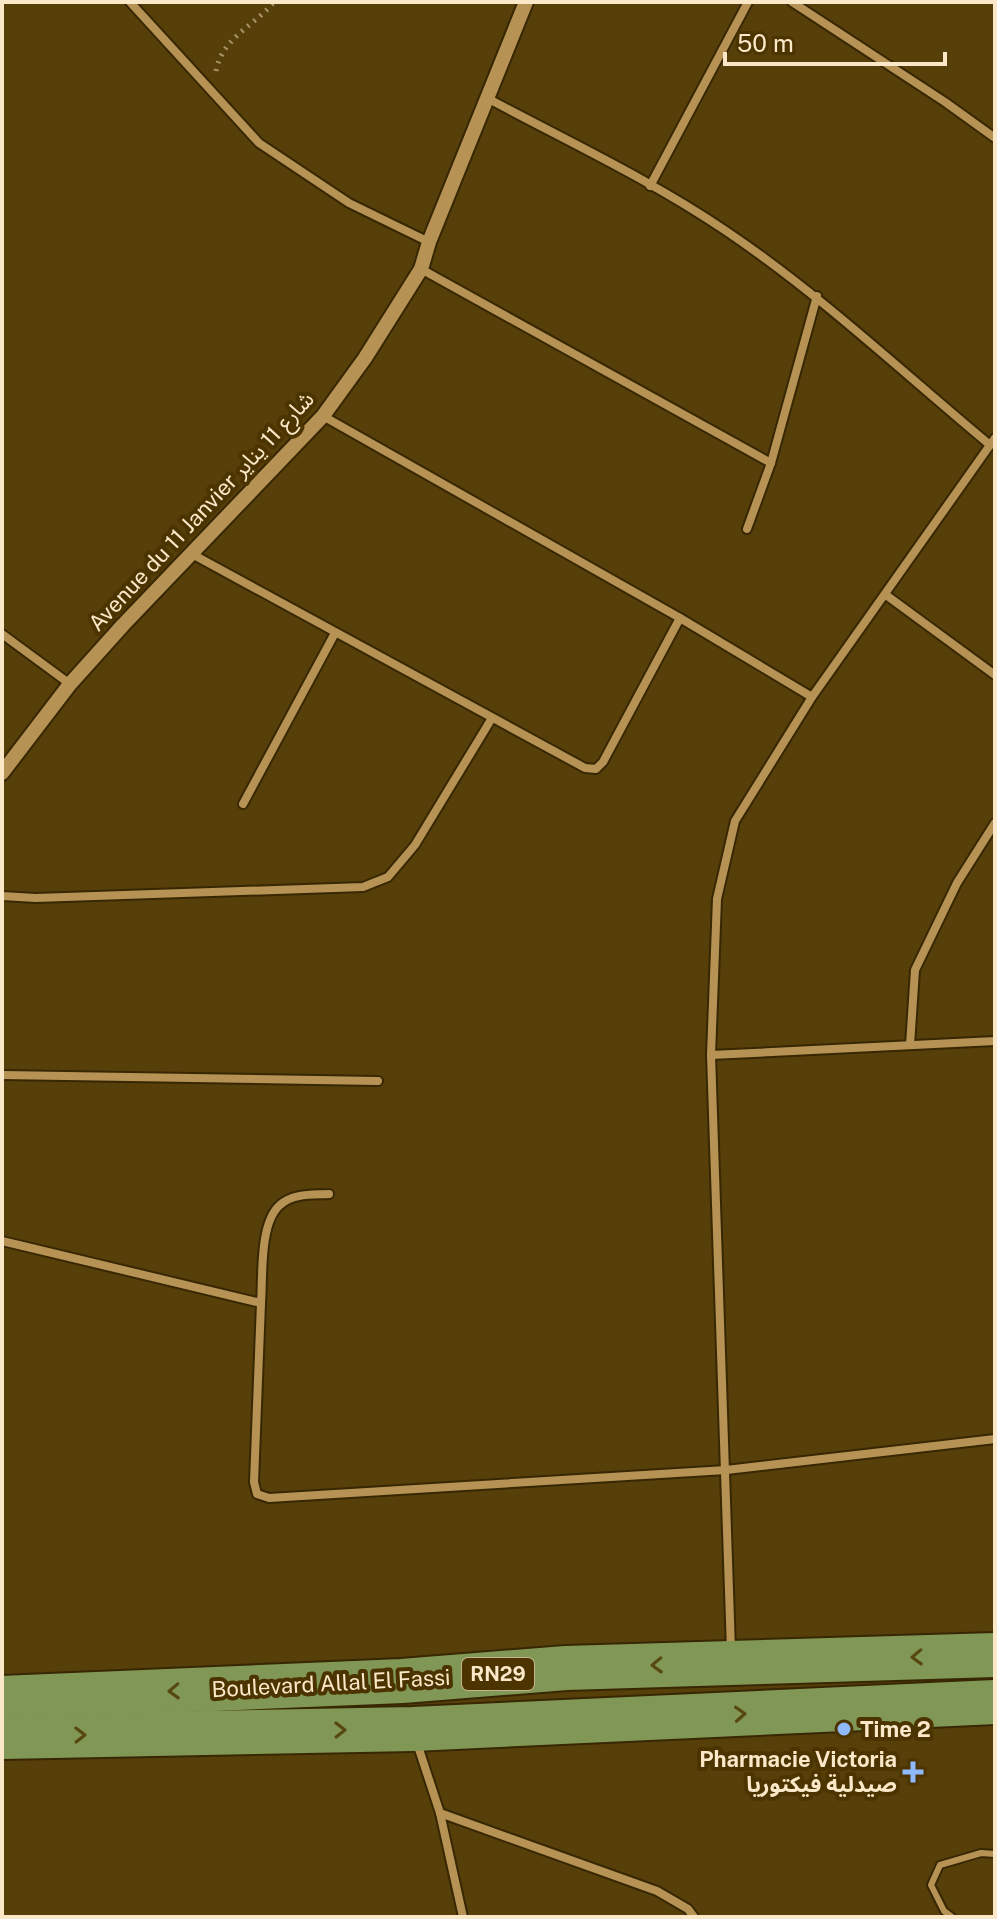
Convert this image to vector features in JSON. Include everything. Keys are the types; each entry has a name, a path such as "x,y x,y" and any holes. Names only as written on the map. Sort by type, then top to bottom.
{"main road":[{"name":"Boulevard Allal El Fassi","path":"2,1737 408,1705 566,1668 995,1655"},
{"name":"Boulevard Allal El Fassi","path":"2,1698 408,1705 995,1702"}],"street":[{"path":"130,2 259,143 349,203 429,242"},
{"name":"Avenue du 11 Janvier شارع 11 يناير","path":"2,773 70,684 323,416 365,358 421,269 429,242 526,2"},
{"path":"650,186 748,2"},
{"path":"792,2 995,138"},
{"path":"487,98 724,229 817,296 992,441 812,697 735,821 717,899 711,1055 731,1663"},
{"path":"421,269 771,463"},
{"path":"747,529 771,463 817,296"},
{"path":"323,416 680,618 812,697"},
{"path":"192,554 585,768 596,769 603,762 680,618"},
{"path":"886,595 995,675"},
{"path":"243,804 335,633"},
{"path":"2,634 70,684"},
{"path":"2,896 36,898 363,887 388,877 415,845 492,718"},
{"path":"910,1045 915,970 957,883 995,823"},
{"path":"711,1055 995,1041"},
{"path":"2,1075 378,1081"},
{"path":"329,1194 298,1196 280,1205 265,1235 254,1482 257,1494 269,1498 726,1470 995,1439"},
{"path":"2,1241 261,1303"},
{"path":"408,1705 440,1813 463,1917"},
{"path":"440,1813 657,1891 688,1909 694,1917"}],"lane":[{"path":"952,1917 944,1911 931,1885 940,1865 981,1853 995,1854"}],"path":[{"path":"212,92 218,60 233,38 274,2"}],"place":[{"name":"Time 2","path":"844,1729"},
{"name":"Pharmacie Victoria صيدلية فيكتوريا","path":"913,1772"}]}
